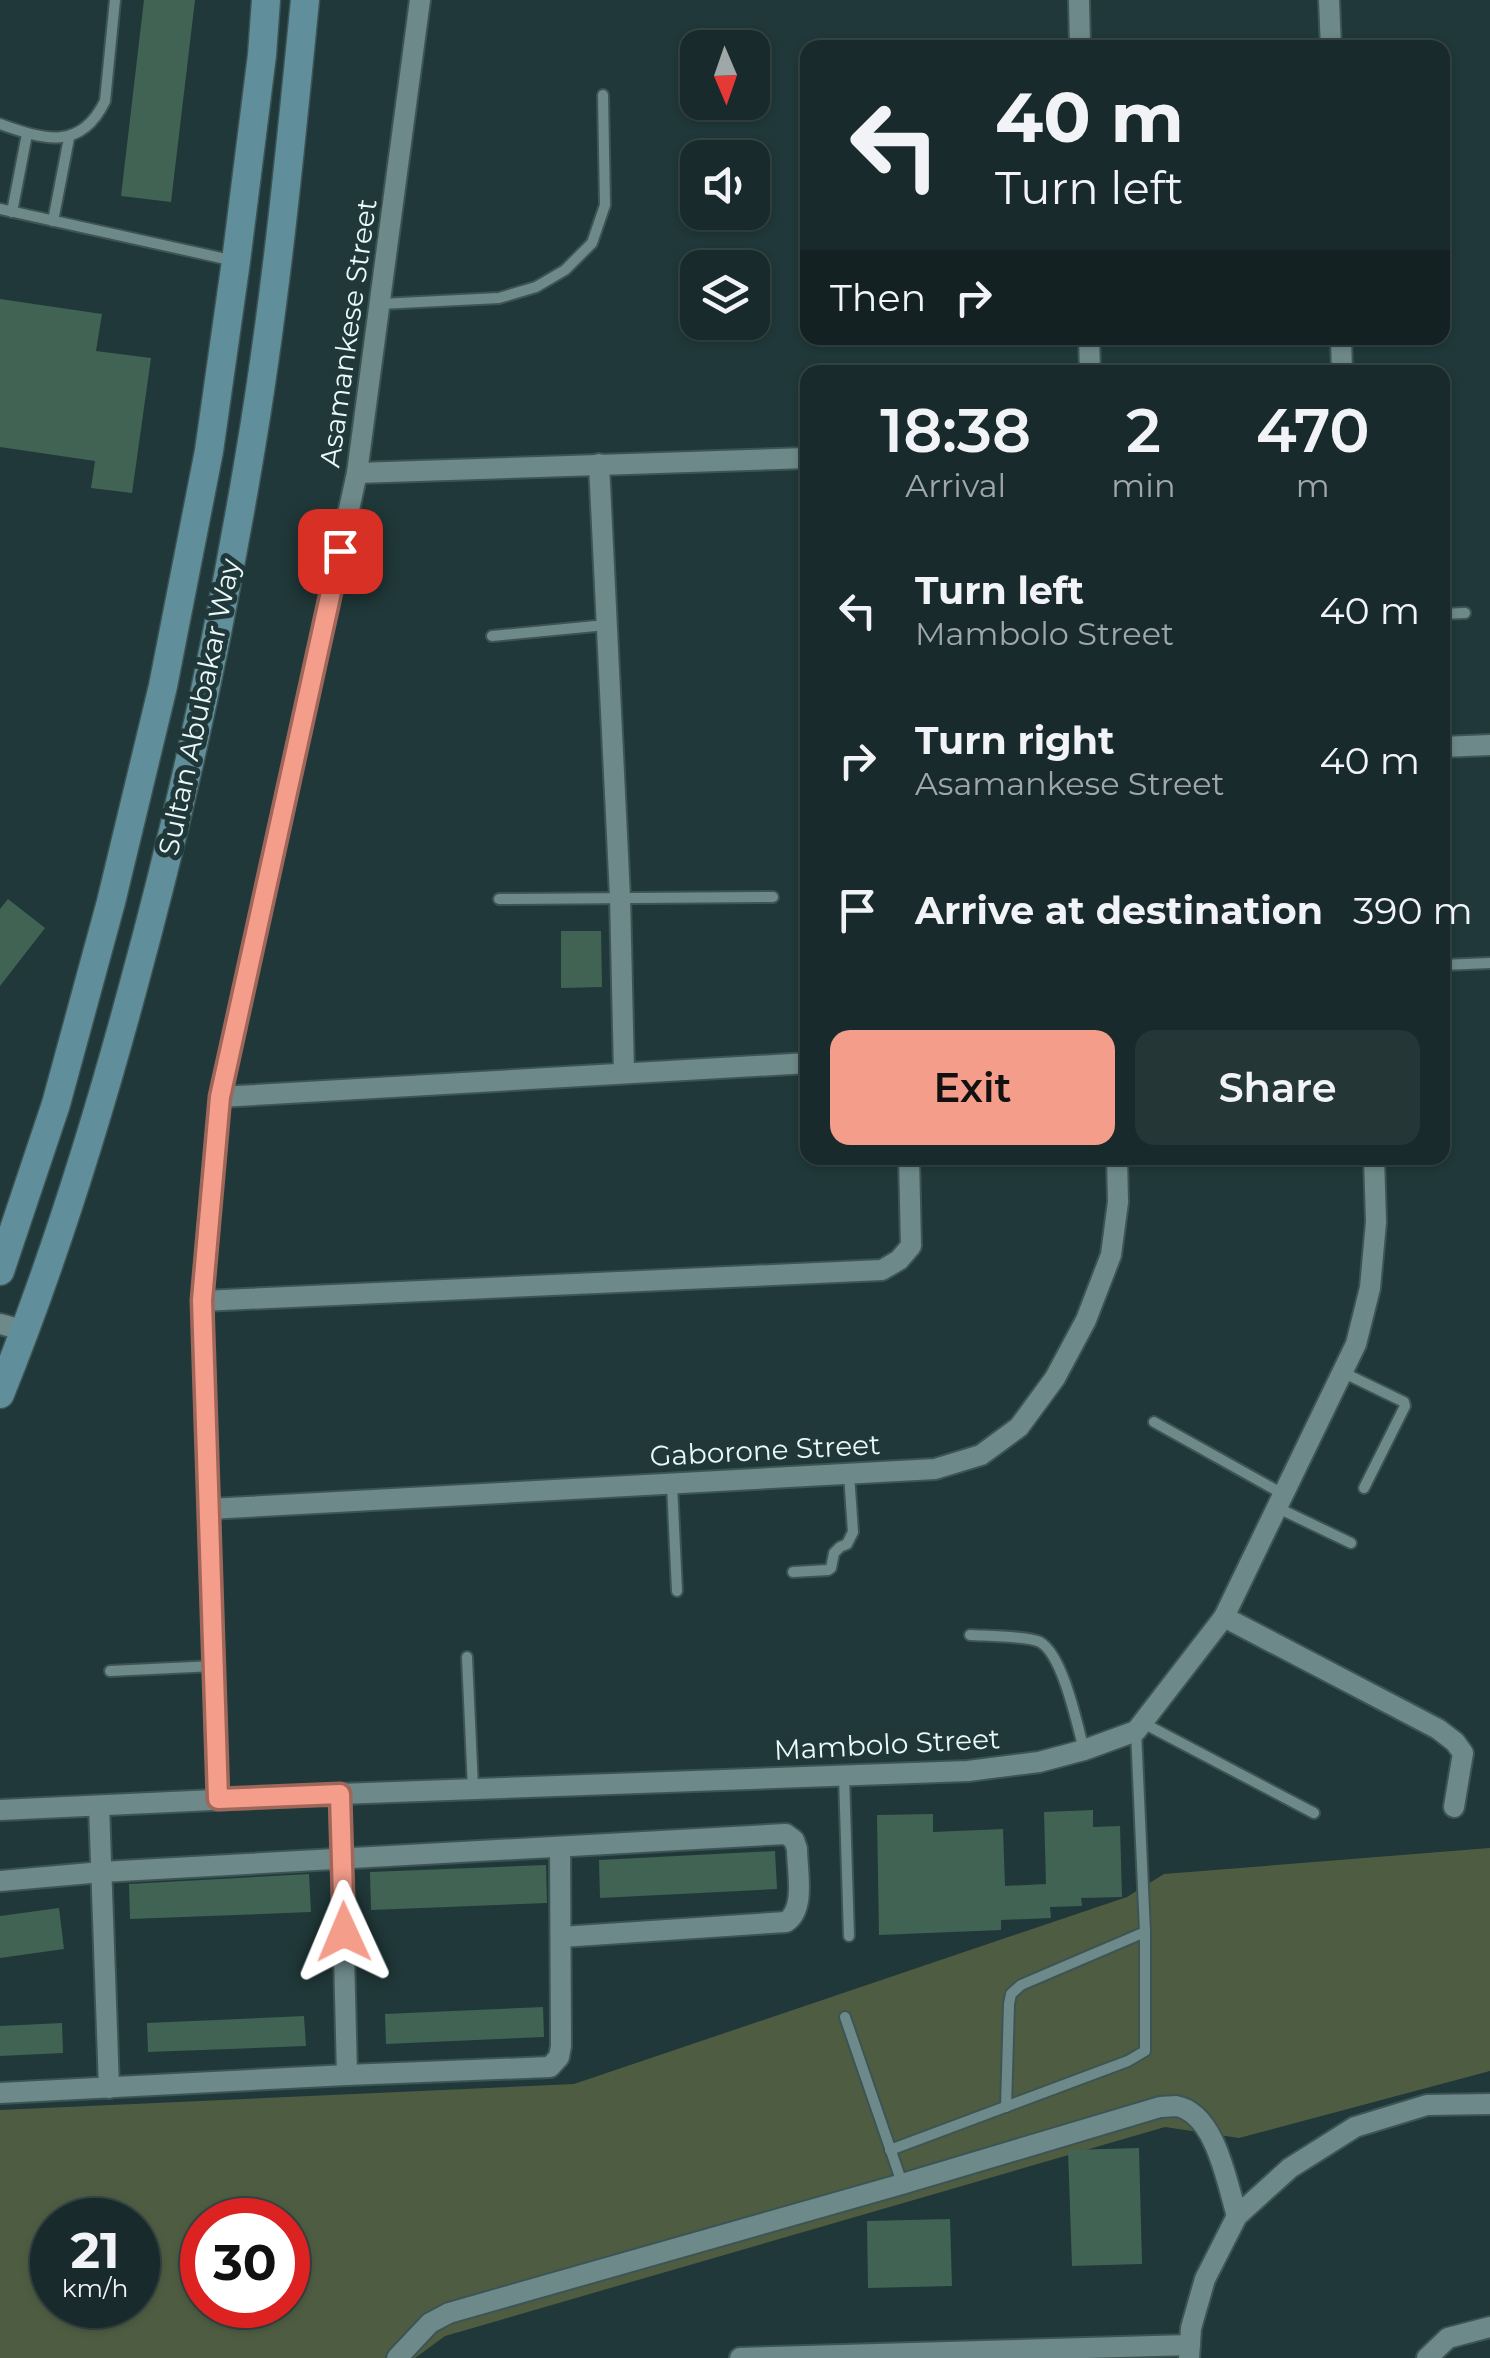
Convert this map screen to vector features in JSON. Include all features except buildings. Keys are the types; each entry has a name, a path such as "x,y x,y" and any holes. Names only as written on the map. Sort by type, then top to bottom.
{"main road":[{"name":"Sultan Abubakar Way","path":"0,1271 56,1104 111,902 163,686 209,451 266,0"},
{"name":"Sultan Abubakar Way","path":"0,1394 13,1327 99,1114 154,914 205,696 250,457 304,0"}],"street":[{"name":"Asamankese Street","path":"218,1799 202,1300 220,1097 357,473 420,0"},
{"path":"1079,0 1080,40"},
{"path":"1329,0 1331,40"},
{"path":"357,473 800,458"},
{"path":"599,464 620,896 624,1073"},
{"path":"1450,748 1490,745"},
{"path":"220,1097 800,1063"},
{"path":"202,1300 882,1270 912,1246 909,1165"},
{"name":"Gaborone Street","path":"209,1509 935,1469 982,1455 1019,1427 1055,1378 1086,1320 1111,1255 1118,1202 1117,1165"},
{"path":"1139,1727 1224,1617 1356,1344 1370,1288 1376,1222 1374,1165"},
{"path":"1224,1617 1438,1729 1455,1742 1463,1753 1454,1807"},
{"name":"Mambolo Street","path":"0,1810 968,1770 1040,1762 1084,1750 1139,1727"},
{"path":"340,1794 346,2075"},
{"path":"98,1806 109,2088"},
{"path":"0,1881 786,1834 794,1840 798,1907 794,1917 786,1922 561,1938"},
{"path":"0,2094 550,2068 559,2057 561,2046 560,1847"},
{"path":"740,2358 1189,2351 1191,2328 1205,2279 1237,2216 1290,2168 1354,2127 1428,2105 1490,2104"},
{"path":"398,2358 430,2323 449,2313 1160,2107 1178,2106 1194,2114 1213,2139 1237,2216"},
{"path":"1427,2358 1448,2338 1490,2327"}],"lane":[{"path":"0,124 27,134 69,138 98,115 104,101 115,0"},
{"path":"380,304 499,298 536,287 565,270 592,243 605,205 603,95"},
{"path":"27,134 6,210 236,261"},
{"path":"53,221 69,138"},
{"path":"1450,614 1465,613"},
{"path":"492,636 607,624"},
{"path":"499,899 773,896"},
{"path":"1450,964 1490,962"},
{"path":"1342,1372 1404,1402 1405,1406 1364,1488"},
{"path":"1154,1422 1350,1543"},
{"path":"793,1572 828,1570 834,1553 851,1539 849,1474"},
{"path":"672,1483 677,1591"},
{"path":"970,1635 1037,1640 1050,1650 1084,1750"},
{"path":"466,1657 472,1789"},
{"path":"110,1671 214,1666"},
{"path":"890,2150 1128,2061 1145,2051 1139,1727 1314,1813"},
{"path":"844,1775 850,1936"},
{"path":"1006,2107 1011,1994 1021,1985 1145,1932"},
{"path":"845,2018 902,2184"}],"green space":[{"path":"1490,1848 1490,2071 1239,2138 1165,2127 445,2336 415,2358 0,2358 0,2110 574,2084 1127,1897 1164,1874"}],"route":[{"path":"340,551 220,1097 202,1300 218,1799 340,1794 344,1932"}]}
